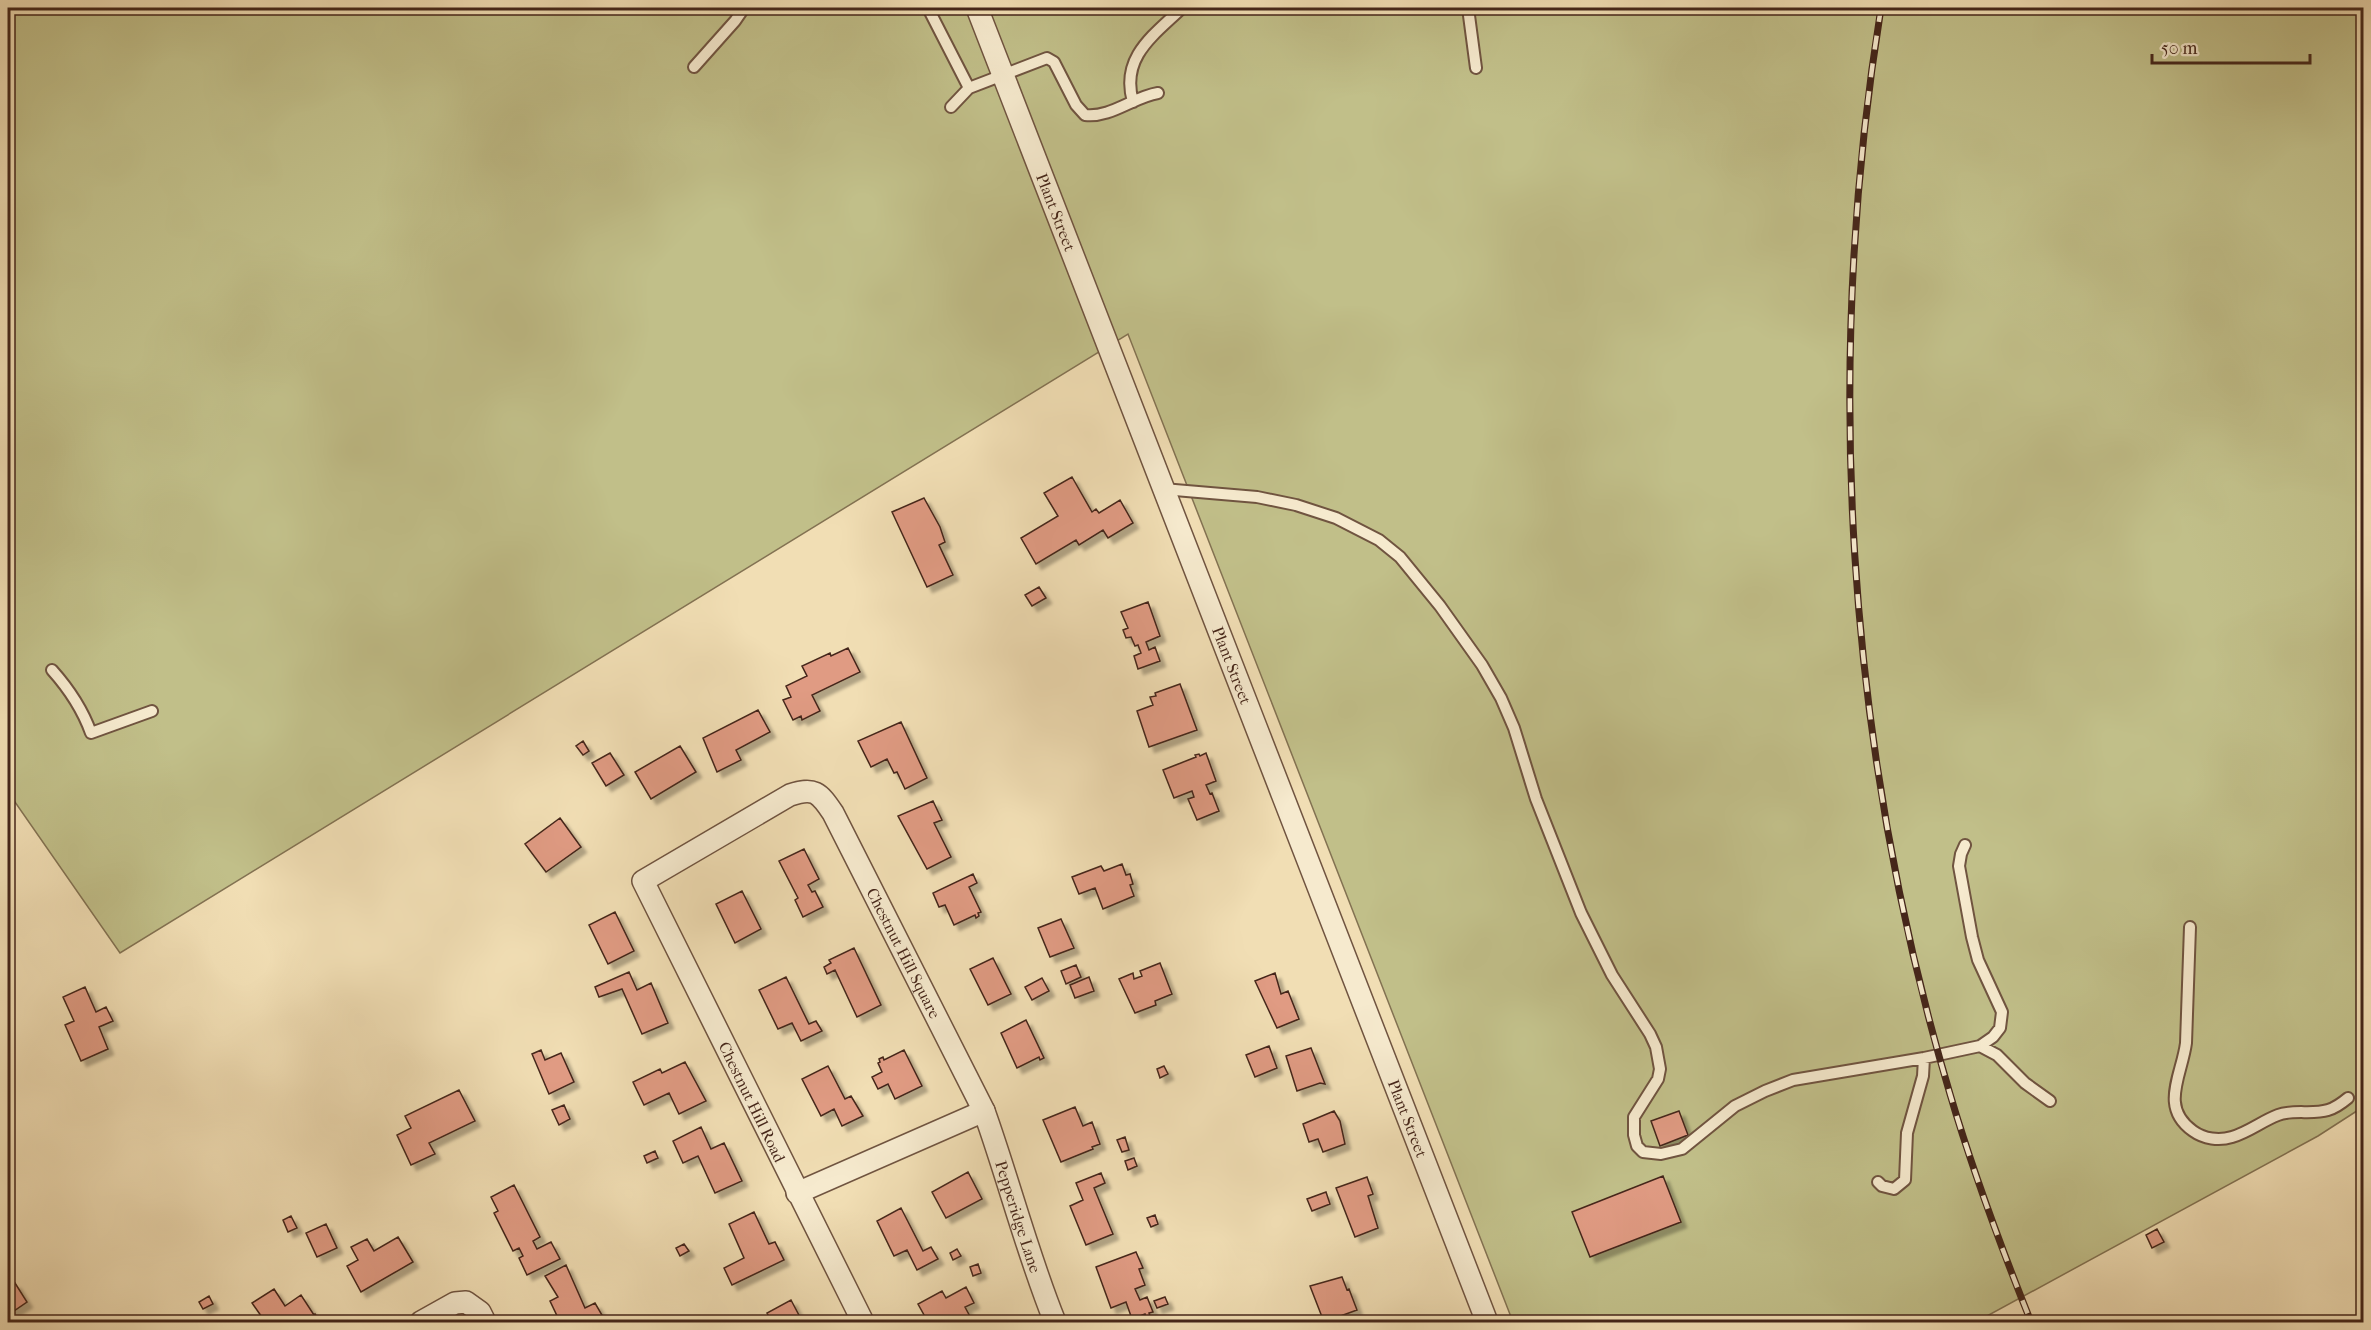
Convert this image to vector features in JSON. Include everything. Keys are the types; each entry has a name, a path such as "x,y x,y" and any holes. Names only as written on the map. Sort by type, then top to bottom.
{"street":[{"name":"Plant Street","path":"977,8 1487,1323"},
{"name":"Chestnut Hill Square","path":"643,881 790,795 804,790 814,791 833,813 984,1111"},
{"name":"Chestnut Hill Road","path":"643,881 863,1323"},
{"path":"797,1193 984,1111"},
{"name":"Pepperidge Lane","path":"984,1111 1035,1273 1055,1323"},
{"path":"421,1323 455,1303 466,1302 480,1312 485,1323"}],"lane":[{"path":"694,67 744,8"},
{"path":"928,8 969,88"},
{"path":"1132,102 1130,77 1135,57 1182,8"},
{"path":"1468,8 1476,68"},
{"path":"951,107 969,88 1047,58 1054,62 1076,105 1085,115 1095,116 1106,113 1158,93"},
{"path":"1164,489 1257,497 1303,507 1336,518 1379,540 1400,557 1440,606 1478,659 1501,698 1514,729 1536,799 1581,913 1612,975 1656,1047 1660,1070 1658,1079 1634,1117 1634,1135 1637,1146 1643,1152 1661,1154 1682,1149 1735,1106 1793,1080 1980,1046 1997,1032 2000,1028 2002,1012 1978,960 1959,866 1965,845"},
{"path":"52,670 69,689 81,708 91,733 152,711"},
{"path":"2190,927 2186,1043 2174,1103 2179,1118 2199,1135 2212,1139 2224,1139 2283,1113 2328,1110 2348,1098"},
{"path":"1980,1046 1997,1055 2025,1083 2050,1101"},
{"path":"1878,1182 1882,1186 1894,1189 1905,1180 1907,1132 1923,1076 1924,1058"}],"shaded area":[{"path":"8,8 2363,8 2363,1107 2318,1136 1976,1322 1513,1322 1128,334 120,953 8,792"}],"building":[{"path":"1072,477 1092,512 1096,509 1099,513 1120,500 1133,523 1108,538 1103,530 1079,545 1076,540 1036,564 1021,538 1058,516 1044,493"},
{"path":"924,498 940,527 945,542 939,545 953,575 927,587 892,512"},
{"path":"1039,587 1046,598 1032,606 1025,595"},
{"path":"1148,602 1160,636 1146,642 1149,650 1155,647 1160,661 1138,669 1134,656 1141,653 1131,637 1126,638 1123,630 1128,628 1121,612"},
{"path":"848,648 860,672 812,695 820,711 802,720 801,716 793,720 783,700 791,697 786,686 807,676 802,666 830,653 831,656"},
{"path":"1180,684 1197,730 1149,747 1137,711 1153,705 1150,697 1156,696 1155,693"},
{"path":"758,710 770,732 736,750 741,760 717,772 703,738"},
{"path":"901,722 927,778 905,789 897,772 894,773 887,759 871,767 858,741"},
{"path":"583,741 589,751 583,755 576,746"},
{"path":"680,746 696,772 651,799 635,772"},
{"path":"610,753 624,775 606,786 592,763"},
{"path":"1206,753 1216,781 1206,785 1219,811 1197,820 1188,799 1194,797 1192,791 1174,798 1163,770 1196,757 1195,755 1200,756"},
{"path":"933,801 942,820 934,823 951,857 927,869 898,816"},
{"path":"560,818 581,847 546,872 525,844"},
{"path":"804,849 819,879 808,885 812,892 815,891 823,907 803,917 795,900 798,898 779,861"},
{"path":"1122,864 1126,875 1130,874 1133,884 1130,885 1134,896 1103,909 1095,888 1079,894 1072,877 1101,866 1104,871"},
{"path":"973,874 977,883 969,887 981,912 976,918 975,915 954,925 945,905 939,907 933,893"},
{"path":"742,891 761,929 735,943 716,904"},
{"path":"615,912 634,951 608,964 589,925"},
{"path":"1061,919 1074,948 1050,957 1038,928"},
{"path":"854,948 881,1005 857,1017 835,970 827,974 824,967 831,963 829,960"},
{"path":"993,958 1011,994 988,1005 970,969"},
{"path":"1160,963 1172,994 1155,1001 1156,1005 1135,1013 1119,979 1133,973 1134,979 1142,976 1140,971"},
{"path":"1076,965 1081,977 1066,984 1061,971"},
{"path":"629,972 637,990 651,983 668,1023 642,1034 622,989 599,997 595,987"},
{"path":"1275,973 1281,994 1288,991 1299,1019 1277,1028 1255,981"},
{"path":"786,977 809,1024 816,1021 822,1031 801,1041 792,1023 778,1029 759,990"},
{"path":"1089,977 1094,991 1075,998 1070,985"},
{"path":"1042,978 1049,991 1032,1000 1025,987"},
{"path":"85,987 96,1012 106,1007 113,1021 99,1027 108,1049 81,1061 65,1025 74,1021 63,997"},
{"path":"1026,1020 1044,1058 1040,1060 1039,1057 1017,1068 1001,1033"},
{"path":"1269,1046 1277,1068 1255,1077 1246,1055"},
{"path":"1311,1048 1325,1084 1320,1083 1297,1091 1286,1056"},
{"path":"541,1050 545,1060 561,1053 574,1082 549,1094 532,1054"},
{"path":"904,1050 922,1086 895,1099 888,1084 878,1089 872,1077 882,1072 878,1063 879,1059 883,1057 884,1060"},
{"path":"685,1062 706,1101 679,1114 669,1093 644,1105 633,1082 660,1069 662,1073"},
{"path":"828,1066 845,1099 851,1096 863,1116 842,1126 834,1109 821,1116 802,1079"},
{"path":"1164,1066 1168,1074 1160,1078 1157,1069"},
{"path":"459,1090 475,1121 429,1143 435,1154 411,1165 397,1135 411,1128 405,1116"},
{"path":"564,1105 570,1119 559,1125 552,1110"},
{"path":"1075,1107 1083,1126 1092,1122 1100,1144 1061,1162 1043,1120"},
{"path":"1334,1111 1340,1121 1345,1144 1323,1152 1318,1139 1309,1142 1303,1124"},
{"path":"1679,1111 1688,1135 1660,1146 1651,1121"},
{"path":"701,1127 711,1149 724,1143 742,1181 715,1193 698,1156 683,1163 673,1141"},
{"path":"1125,1137 1129,1150 1122,1152 1117,1140"},
{"path":"655,1151 658,1158 647,1163 644,1156"},
{"path":"1134,1158 1137,1166 1128,1170 1125,1161"},
{"path":"968,1172 982,1199 946,1218 932,1192"},
{"path":"1101,1173 1105,1183 1094,1188 1113,1234 1086,1245 1070,1206 1083,1200 1076,1183"},
{"path":"1663,1176 1681,1222 1590,1257 1572,1212"},
{"path":"1367,1177 1373,1194 1368,1196 1378,1228 1355,1237 1336,1188"},
{"path":"514,1185 540,1237 533,1241 537,1249 551,1242 560,1259 527,1275 519,1258 523,1256 519,1248 513,1251 494,1213 498,1211 491,1197"},
{"path":"1326,1192 1330,1204 1312,1211 1307,1199"},
{"path":"901,1208 923,1251 931,1247 938,1259 917,1270 907,1250 894,1256 877,1221"},
{"path":"754,1212 769,1244 775,1242 784,1260 732,1285 724,1268 744,1258 729,1224"},
{"path":"1155,1215 1158,1224 1151,1227 1147,1218"},
{"path":"291,1216 297,1228 288,1232 283,1220"},
{"path":"326,1224 337,1248 317,1257 306,1233"},
{"path":"2157,1229 2164,1242 2152,1248 2146,1235"},
{"path":"398,1237 413,1262 361,1292 347,1266 358,1260 351,1247 367,1239 374,1251"},
{"path":"684,1244 689,1251 680,1256 676,1248"},
{"path":"957,1249 961,1256 953,1260 950,1253"},
{"path":"1136,1252 1143,1268 1139,1269 1145,1285 1135,1289 1140,1300 1147,1297 1153,1312 1149,1313 1150,1316 1146,1317 1145,1314 1132,1319 1126,1302 1111,1308 1096,1267"},
{"path":"978,1264 981,1273 973,1276 970,1267"},
{"path":"566,1265 585,1308 595,1303 606,1322 560,1322 550,1301 558,1297 545,1276"},
{"path":"1342,1277 1357,1310 1324,1322 1310,1286"},
{"path":"15,1283 27,1302 8,1315 8,1286"},
{"path":"966,1287 974,1303 965,1307 973,1322 928,1322 918,1304 942,1291 946,1298"},
{"path":"274,1289 285,1306 301,1295 319,1320 315,1322 260,1322 264,1320 252,1303"},
{"path":"209,1296 213,1304 203,1309 199,1302"},
{"path":"1165,1297 1168,1304 1157,1308 1154,1301"},
{"path":"791,1300 800,1317 803,1316 806,1322 772,1322 767,1313"}],"railway":[{"path":"1881,8 1863,144 1853,280 1850,418 1855,555 1867,691 1887,827 1915,962 1968,1152 2031,1322"}]}
